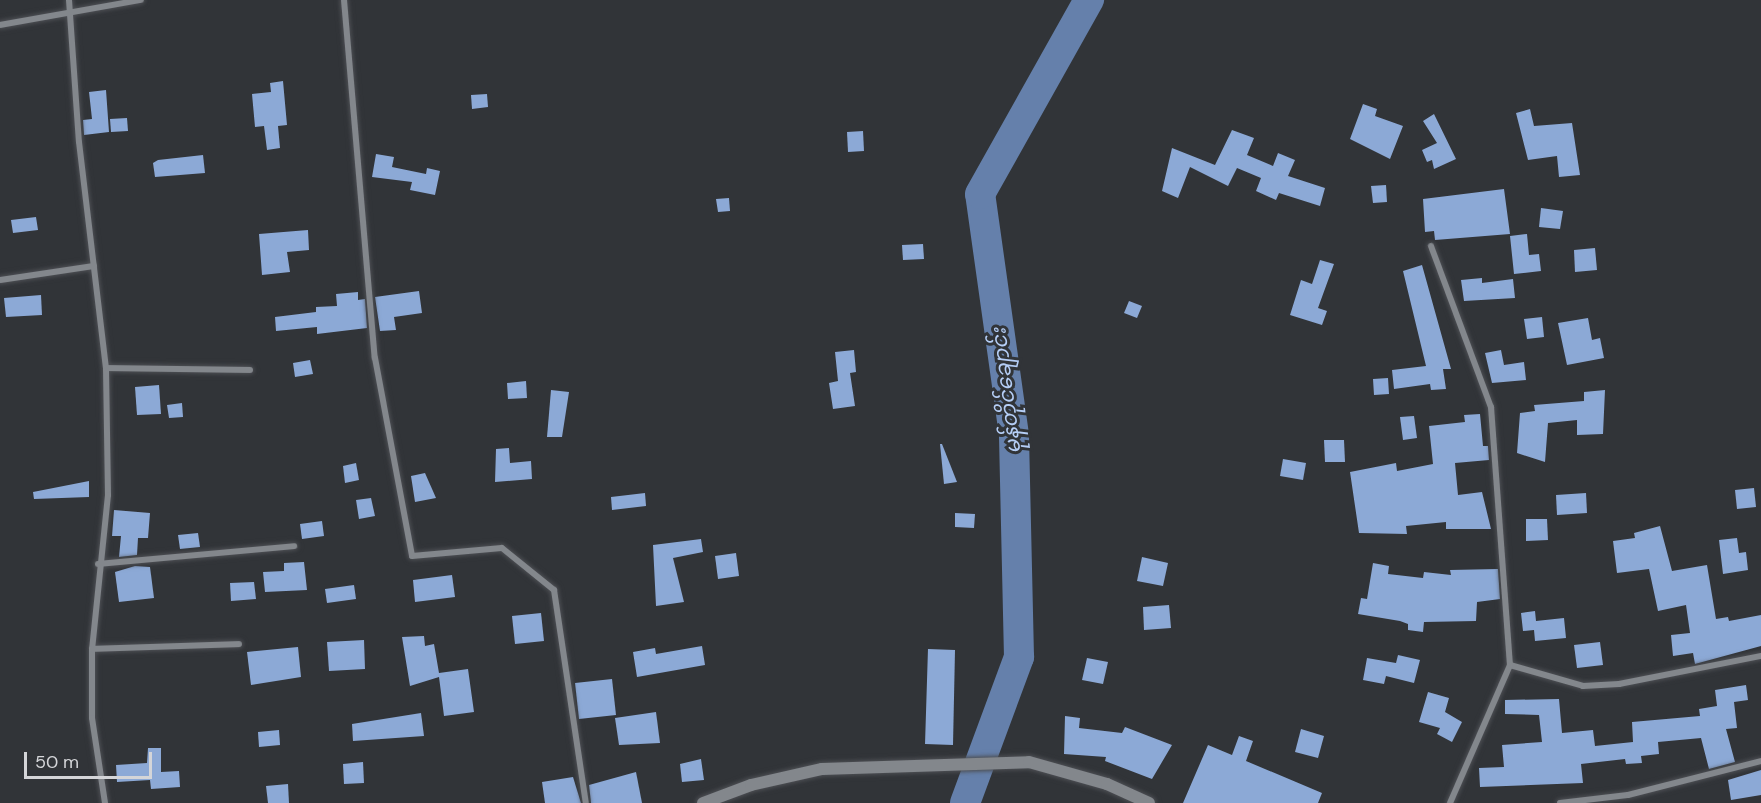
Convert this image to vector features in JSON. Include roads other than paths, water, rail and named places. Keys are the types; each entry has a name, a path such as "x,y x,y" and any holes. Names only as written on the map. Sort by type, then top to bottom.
{"street":[{"path":"69,0 72,14 79,142 106,368 108,495 98,564 92,649 92,718 105,803"},
{"path":"0,25 141,0"},
{"path":"344,0 372,336 412,556 502,548 554,590 586,803"},
{"path":"1431,246 1491,407 1510,665 1450,803"},
{"path":"0,280 93,266"},
{"path":"106,368 250,370"},
{"path":"98,564 294,546"},
{"path":"92,649 239,644"},
{"path":"1510,665 1583,686 1619,684 1761,656"},
{"path":"1560,803 1628,795 1761,761"},
{"path":"703,803 751,785 822,769 1029,762 1107,784 1149,803"}],"waterway":[{"name":"မုန်တိုင်ချောင်း","path":"965,803 1019,657 1014,435 980,194 1089,0"}]}
